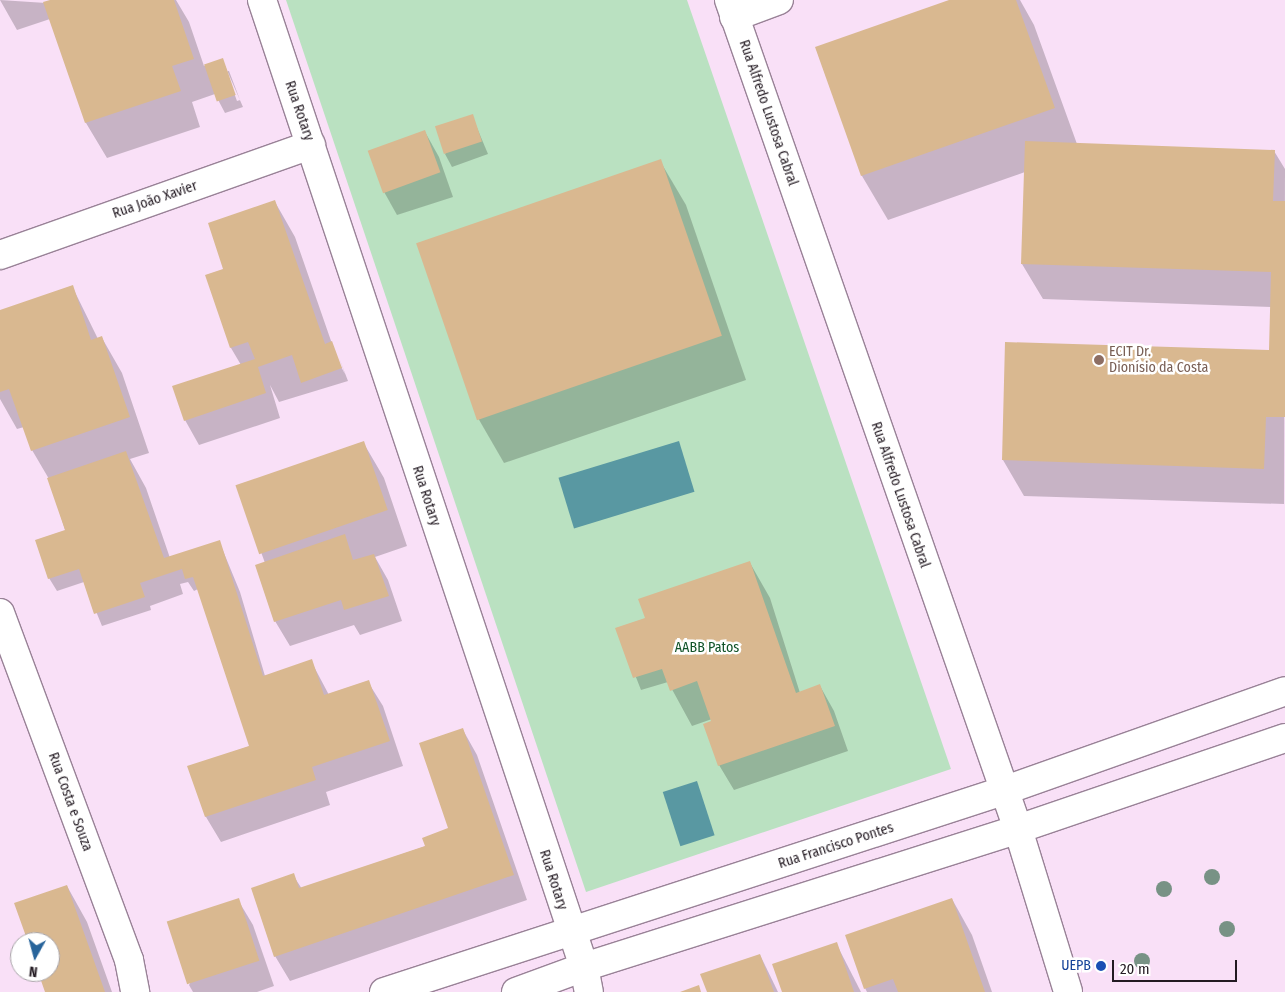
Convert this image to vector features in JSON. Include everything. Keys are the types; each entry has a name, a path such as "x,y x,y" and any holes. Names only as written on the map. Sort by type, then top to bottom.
{"street":[{"name":"Rua Rotary","path":"262,0 587,980"},
{"path":"732,8 779,0"},
{"name":"Rua Alfredo Lustosa Cabral","path":"732,8 1003,791 1018,829 1068,992"},
{"name":"Rua João Xavier","path":"0,255 311,146"},
{"name":"Rua Costa e Souza","path":"0,613 129,960 135,992"},
{"name":"Rua Francisco Pontes","path":"384,992 1003,791 1285,691"},
{"path":"516,992 587,980 1285,738"}],"green space":[{"name":"AABB Patos","path":"286,0 687,0 951,769 586,892"}],"water":[{"path":"679,441 694,492 574,529 559,478"},
{"path":"697,781 715,835 680,846 663,792"}],"building":[{"path":"50,0 174,0 194,59 172,66 181,91 85,123 43,2"},
{"path":"949,0 1016,0 1055,108 861,176 815,47"},
{"path":"223,58 236,95 217,101 204,65"},
{"path":"473,114 482,142 444,154 435,126"},
{"path":"425,130 440,172 383,193 368,151"},
{"path":"1025,141 1275,150 1273,201 1285,201 1285,417 1266,417 1264,469 1002,460 1005,342 1269,350 1271,272 1021,264"},
{"path":"661,159 722,336 477,420 416,243"},
{"path":"275,200 325,344 332,341 342,368 301,383 292,355 258,367 266,393 184,421 172,386 255,359 248,342 230,348 205,275 223,269 208,223"},
{"path":"73,285 91,340 102,336 130,417 31,451 9,389 0,392 0,310"},
{"path":"364,441 388,510 259,554 235,485"},
{"path":"126,451 164,558 220,540 263,676 312,659 324,695 369,680 390,741 312,767 316,780 205,817 187,766 249,746 193,577 185,579 182,569 140,583 145,597 94,614 79,569 48,579 35,540 65,530 47,478"},
{"path":"345,534 353,560 374,554 389,596 344,610 341,600 274,622 255,565"},
{"path":"750,561 796,693 820,684 835,726 718,766 703,724 711,721 697,681 670,691 662,669 633,678 615,628 645,618 638,599"},
{"path":"463,728 514,875 274,957 251,888 294,873 299,888 425,846 422,838 448,828 419,743"},
{"path":"67,885 105,992 45,992 42,982 60,982 60,932 24,932 14,903"},
{"path":"239,898 259,961 187,984 167,921"},
{"path":"952,898 985,992 898,992 893,979 864,989 845,935"},
{"path":"837,942 854,992 782,992 772,964"},
{"path":"760,954 774,992 707,992 700,974"},
{"path":"699,985 701,992 680,992"}],"place":[{"name":"ECIT Dr. Dionísio da Costa","path":"1099,360"},
{"name":"UEPB","path":"1101,966"}]}
